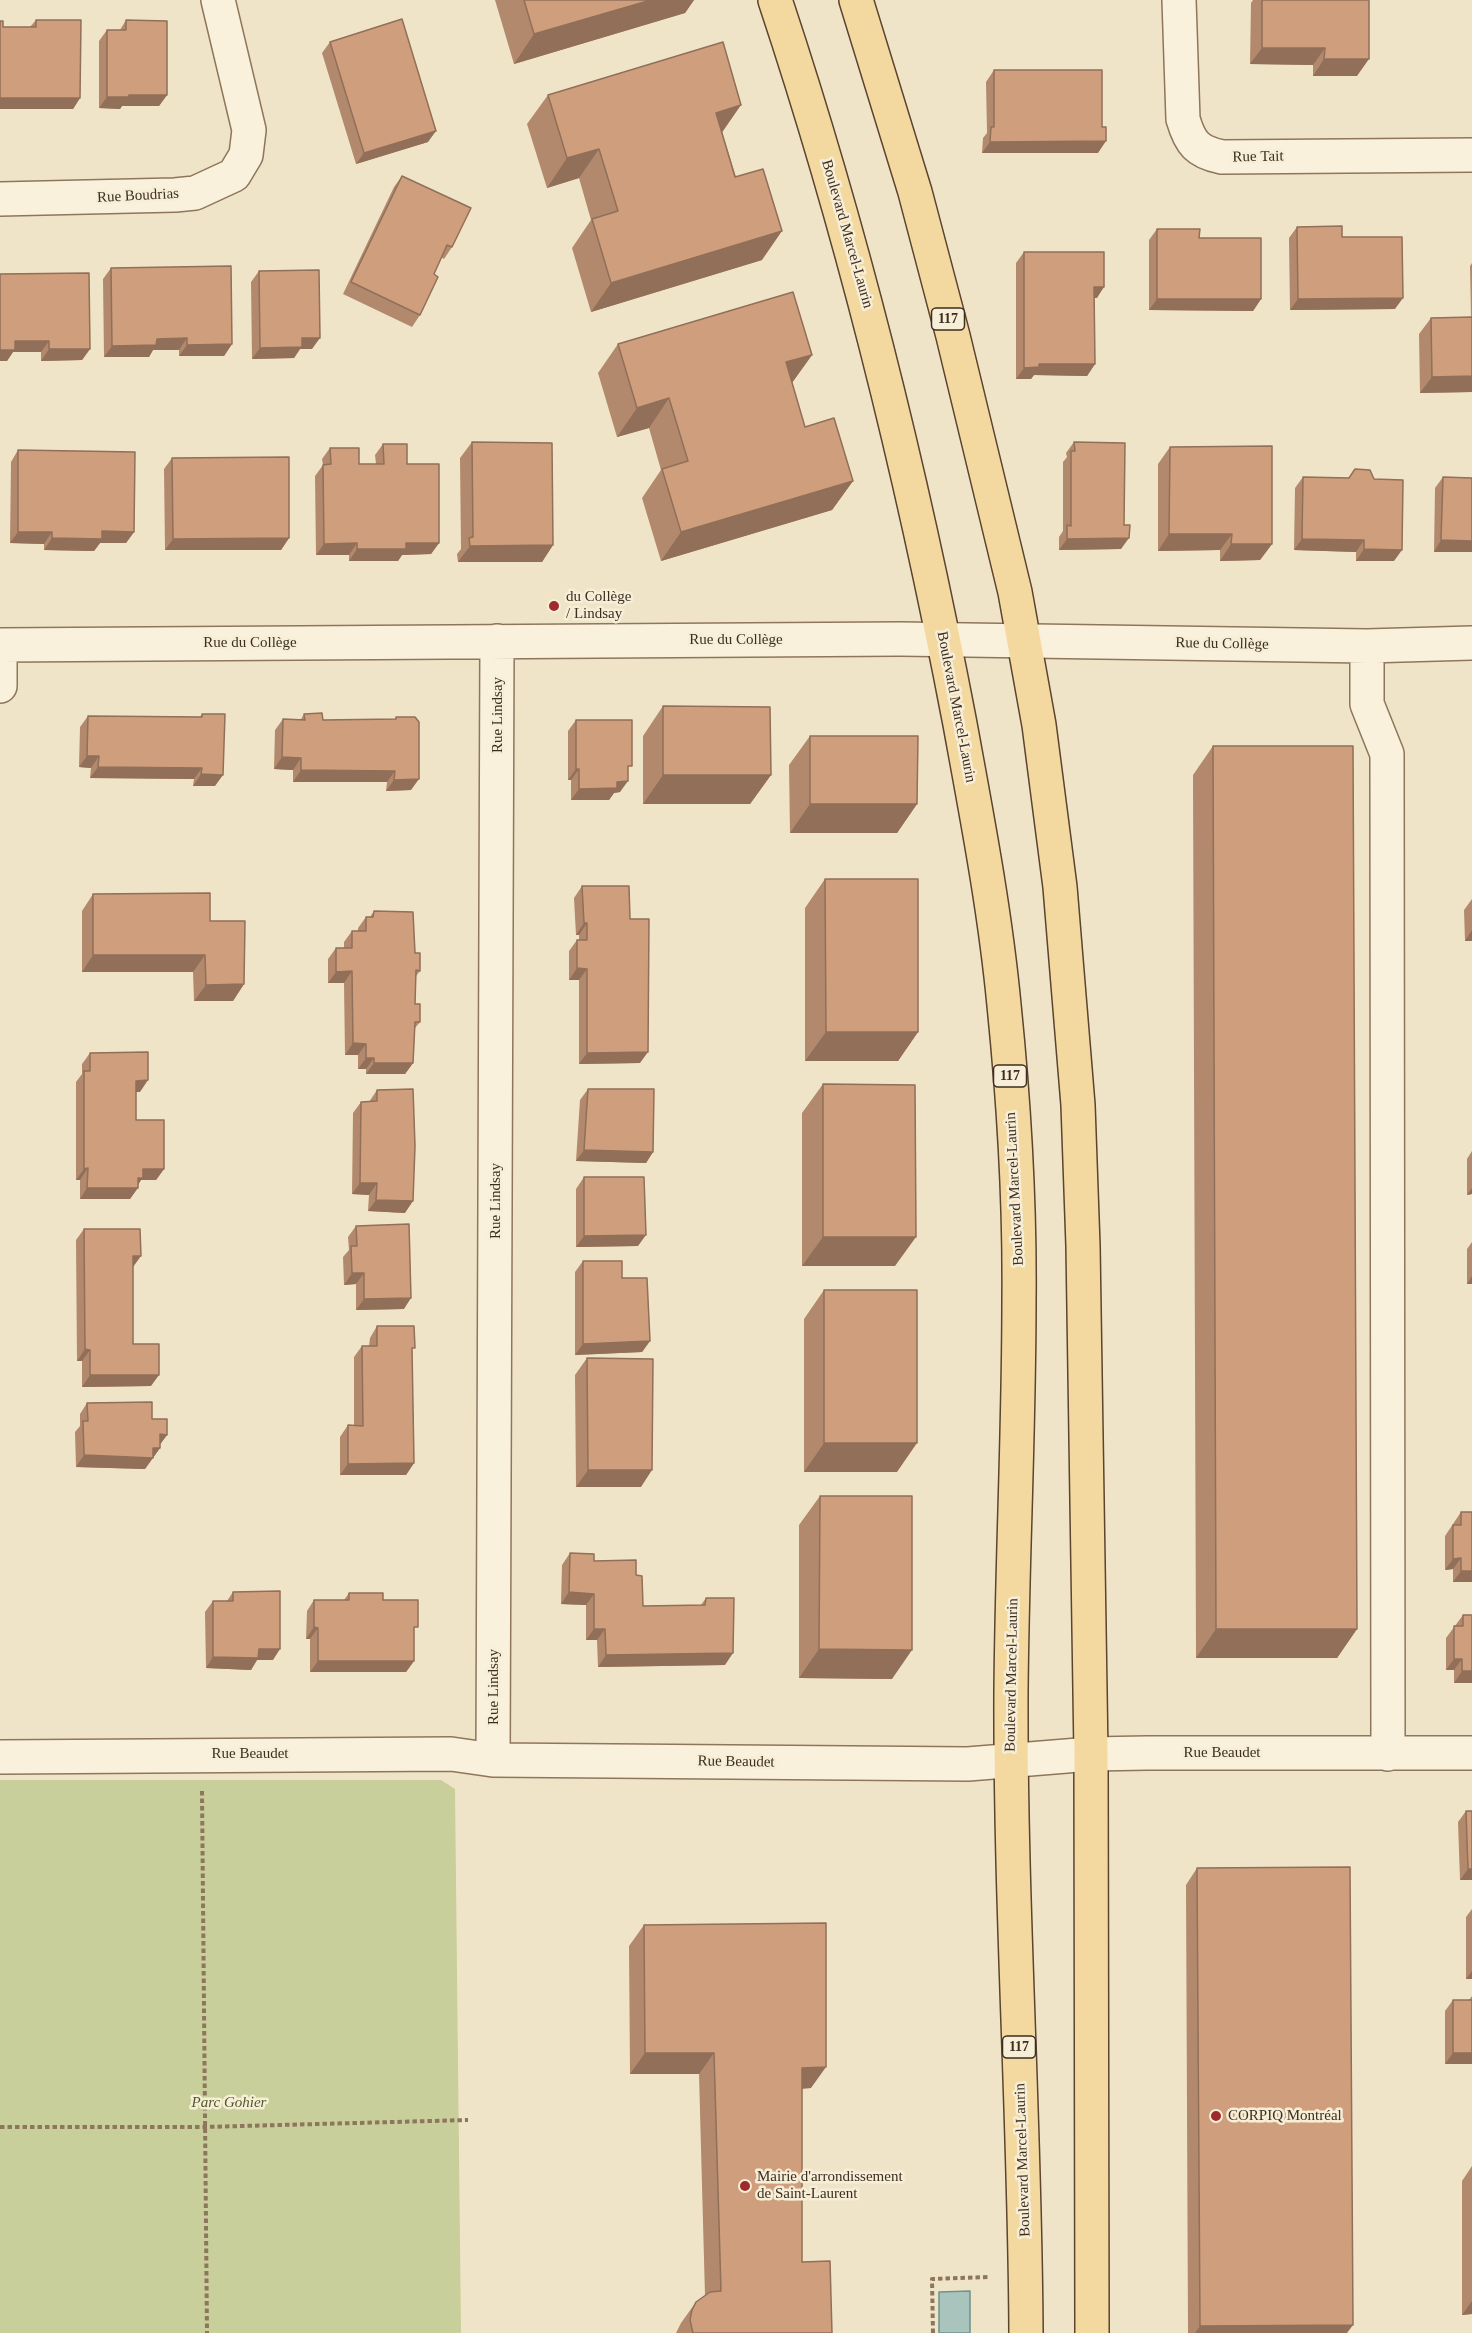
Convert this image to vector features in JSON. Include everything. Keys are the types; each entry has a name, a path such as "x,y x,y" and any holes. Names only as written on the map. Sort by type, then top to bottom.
{"main road":[{"name":"Boulevard Marcel-Laurin","path":"775,0 830,173 868,307 902,448 944,639 995,930 1009,1071 1019,1296 1011,1762 1026,2333"},
{"name":"117","path":"856,0 894,120 930,248 998,518 1015,592 1039,725 1060,886 1078,1105 1086,1388 1092,2333"}],"street":[{"name":"Rue Boudrias","path":"0,199 195,193 234,175 246,155 249,130 218,0"},
{"name":"Rue Tait","path":"1179,0 1183,119 1196,147 1209,154 1222,157 1472,155"},
{"name":"Rue du Collège","path":"0,645 944,639 1367,646 1472,643"},
{"name":"Rue Lindsay","path":"494,1760 498,641"},
{"path":"0,645 0,686"},
{"path":"1367,646 1367,704 1387,754 1388,1754"},
{"name":"Rue Beaudet","path":"0,1757 451,1754 494,1760 968,1764 1090,1754 1472,1753"}],"path":[{"path":"201,1755 207,2333"},
{"path":"0,2127 205,2127 468,2120"},
{"path":"933,2333 932,2279 992,2277"}],"green space":[{"name":"Parc Gohier","path":"0,1780 441,1780 455,1789 461,2333 0,2333"}],"water":[{"path":"970,2291 970,2333 939,2333 939,2292"}],"building":[{"path":"524,0 651,0 534,34"},
{"path":"1262,0 1369,0 1369,59 1324,59 1325,48 1262,48"},
{"path":"402,19 436,131 364,153 330,42"},
{"path":"36,20 81,20 80,98 0,98 0,21 3,21 3,27 36,27"},
{"path":"126,20 167,21 167,95 107,97 107,30 126,30"},
{"path":"723,42 741,105 716,113 735,177 763,169 782,231 611,283 592,219 618,211 599,149 567,158 548,95"},
{"path":"994,70 1102,70 1102,127 1106,127 1106,141 990,142 991,127 994,127"},
{"path":"402,176 471,208 452,247 447,245 434,274 438,277 420,315 351,282"},
{"path":"1342,226 1342,237 1402,237 1403,298 1298,299 1297,227"},
{"path":"1157,229 1200,229 1199,238 1261,238 1261,299 1157,299"},
{"path":"1024,252 1104,252 1104,287 1094,287 1095,364 1039,364 1039,367 1024,368"},
{"path":"231,266 232,344 187,345 187,338 157,339 156,345 112,346 111,268"},
{"path":"319,270 320,338 302,338 302,347 260,348 259,271"},
{"path":"89,273 90,349 49,349 49,341 15,341 15,350 0,350 0,274"},
{"path":"793,292 812,355 786,362 805,427 834,418 853,481 681,532 662,469 688,461 669,398 637,408 618,344"},
{"path":"1472,317 1472,376 1432,377 1431,318"},
{"path":"472,442 552,443 553,545 470,546 469,538 473,537"},
{"path":"1074,442 1125,443 1124,525 1130,525 1129,538 1067,539 1067,525 1071,526 1071,451 1075,451"},
{"path":"383,444 407,444 407,464 439,464 439,543 406,543 406,549 357,549 357,543 324,544 323,465 331,464 330,448 359,448 359,464 384,464"},
{"path":"1272,446 1272,544 1231,544 1232,534 1169,534 1170,447"},
{"path":"18,450 135,452 134,532 102,531 102,539 52,538 52,532 18,532"},
{"path":"289,457 289,538 173,539 172,458"},
{"path":"1355,469 1370,470 1374,479 1403,480 1402,550 1364,549 1364,540 1302,539 1303,477 1349,478"},
{"path":"1443,477 1472,478 1472,541 1441,540"},
{"path":"663,706 770,707 771,775 663,775"},
{"path":"322,713 323,720 415,717 419,722 419,779 394,780 395,771 301,770 301,758 282,757 283,719 305,720 304,714"},
{"path":"202,714 225,714 223,775 201,774 202,768 98,767 99,756 87,756 88,716 202,717"},
{"path":"576,720 632,720 632,766 628,766 628,781 617,782 617,788 579,789 579,769 576,769"},
{"path":"810,736 918,736 917,804 810,804"},
{"path":"1213,746 1353,746 1357,1629 1216,1629"},
{"path":"825,879 918,879 918,1032 826,1032"},
{"path":"582,886 629,886 630,919 649,919 648,1052 587,1053 587,969 577,968 577,940 587,940"},
{"path":"210,893 210,921 245,921 244,984 206,985 205,955 93,955 93,894"},
{"path":"374,911 413,912 415,953 420,953 420,971 416,970 415,1004 420,1004 420,1022 415,1022 413,1063 374,1063 374,1058 366,1058 366,1044 353,1043 352,971 336,972 336,948 352,948 352,931 366,931 366,917 373,917"},
{"path":"148,1052 148,1080 136,1081 136,1120 164,1120 164,1169 143,1169 143,1178 138,1178 138,1188 87,1188 88,1168 84,1169 84,1071 90,1071 90,1053"},
{"path":"823,1084 915,1085 916,1237 823,1237"},
{"path":"413,1089 415,1146 413,1201 376,1200 377,1183 360,1183 361,1102 377,1101 377,1090"},
{"path":"588,1089 654,1089 653,1152 584,1150"},
{"path":"584,1177 644,1177 646,1235 584,1236"},
{"path":"409,1224 411,1298 364,1299 364,1273 352,1273 351,1246 357,1246 356,1226"},
{"path":"84,1229 140,1229 141,1256 133,1256 133,1344 159,1344 159,1375 90,1375 90,1350 85,1349"},
{"path":"583,1261 622,1261 622,1278 647,1278 650,1341 583,1344"},
{"path":"824,1290 917,1290 917,1443 824,1443"},
{"path":"377,1326 414,1326 415,1348 412,1348 414,1463 348,1464 348,1425 363,1426 362,1346 377,1346"},
{"path":"587,1358 653,1359 652,1470 588,1470"},
{"path":"152,1402 152,1419 167,1419 167,1435 160,1434 160,1448 153,1448 153,1458 84,1455 83,1421 88,1421 87,1403"},
{"path":"820,1496 912,1496 912,1650 819,1649"},
{"path":"1461,1512 1472,1512 1472,1571 1461,1571 1461,1558 1453,1559 1453,1525 1461,1525"},
{"path":"570,1553 594,1554 594,1561 636,1560 636,1575 642,1576 643,1606 705,1605 706,1598 734,1598 733,1653 606,1655 605,1629 594,1629 594,1594 569,1592"},
{"path":"280,1591 280,1649 259,1649 258,1658 213,1657 213,1601 233,1601 233,1592"},
{"path":"349,1593 383,1593 383,1600 418,1600 418,1627 414,1627 414,1661 318,1661 318,1628 314,1627 314,1600 349,1600"},
{"path":"1463,1615 1472,1615 1472,1671 1462,1671 1462,1659 1454,1659 1454,1626 1463,1626"},
{"path":"1466,1811 1472,1811 1472,1869 1468,1869"},
{"path":"1350,1867 1353,2325 1200,2326 1197,1868"},
{"name":"Mairie d'arrondissement de Saint-Laurent","path":"826,1923 826,2067 802,2068 802,2262 830,2261 832,2333 693,2333 690,2320 696,2302 710,2292 721,2291 714,2053 645,2053 644,1925"},
{"path":"1453,2000 1472,2000 1472,2053 1453,2053"}],"place":[{"name":"du Collège / Lindsay","path":"554,606"},
{"name":"CORPIQ Montréal","path":"1216,2116"},
{"name":"Mairie d'arrondissement de Saint-Laurent","path":"745,2186"}]}
